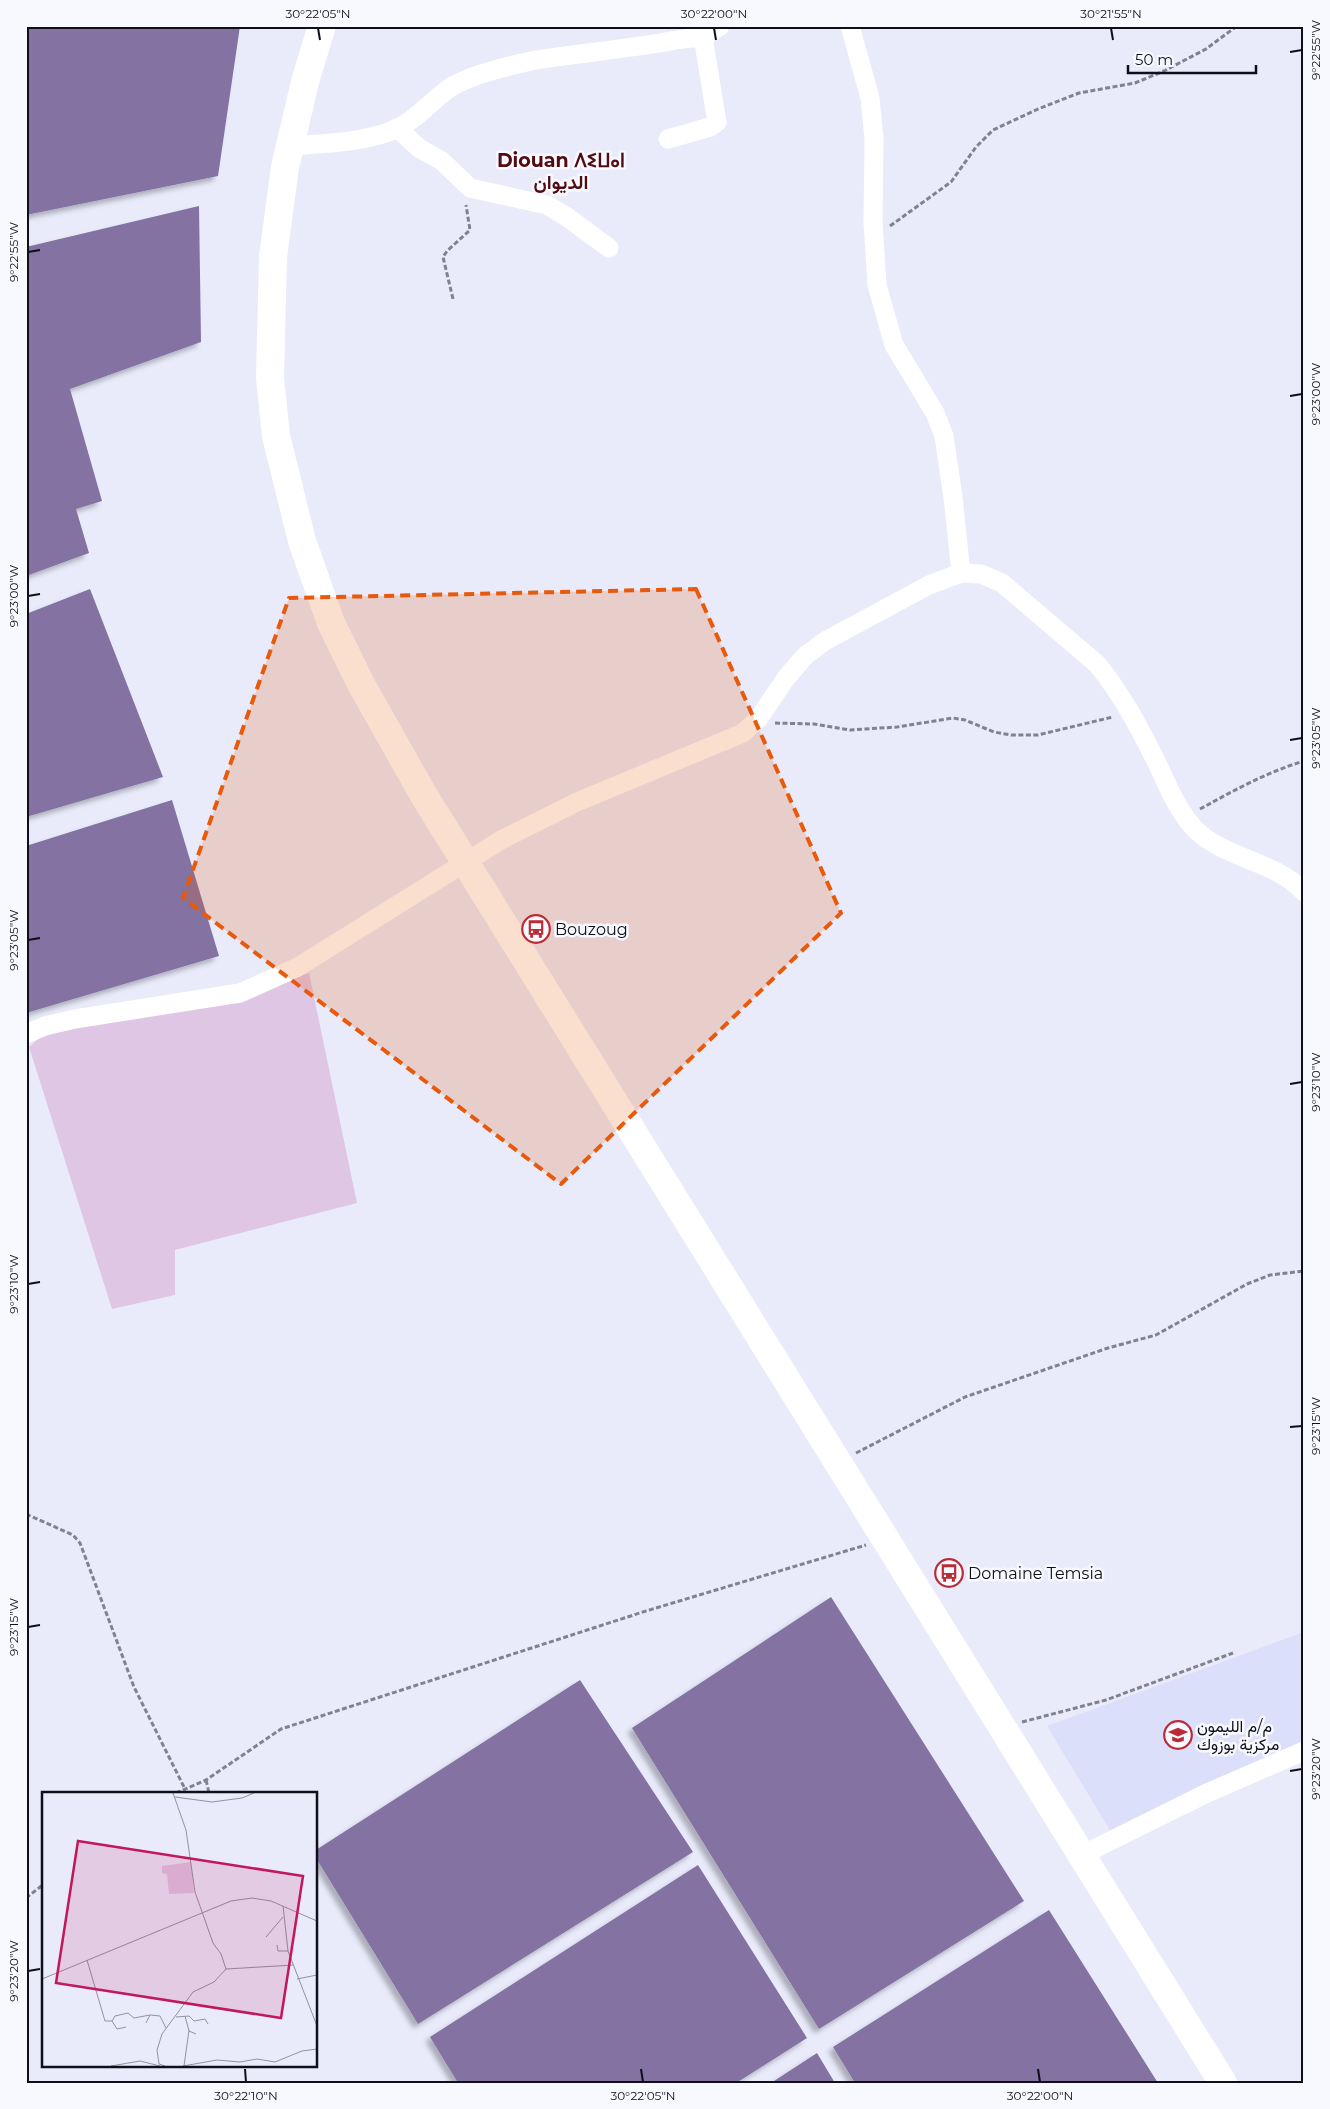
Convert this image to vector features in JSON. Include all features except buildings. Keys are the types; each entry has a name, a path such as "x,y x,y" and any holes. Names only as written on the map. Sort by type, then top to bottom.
{"main road":[{"path":"322,26 306,78 285,167 273,257 270,378 276,436 302,541 332,623 361,684 401,759 1224,2083"}],"street":[{"path":"291,146 374,136 397,128 424,111 447,90 456,85 508,67 535,60 640,47 689,37 703,37 720,26"},
{"path":"850,26 870,98 874,139 874,239 877,284 894,345 935,413 944,436 961,572"},
{"path":"668,138 718,122 703,37"},
{"path":"397,128 419,148 442,161 470,188 547,204 609,248"},
{"path":"26,1034 45,1026 76,1019 176,1005 240,993 298,967 501,840 577,802 743,733 756,721 805,656 825,641 929,585 961,572 980,574 1002,583 1097,664 1108,677 1130,713 1173,798 1194,828 1213,842 1283,876 1304,892"},
{"path":"1082,1855 1208,1793 1304,1751"}],"path":[{"path":"874,239 951,182 982,140 993,130 1079,92 1135,84 1206,49 1237,26"},
{"path":"453,299 443,257 470,230 462,181"},
{"path":"756,721 814,724 850,730 897,727 953,718 1011,735 1038,735 1130,713"},
{"path":"1186,817 1230,792 1284,767 1304,761"},
{"path":"838,1462 965,1397 1108,1348 1156,1335 1247,1284 1270,1275 1304,1271"},
{"path":"26,1514 73,1535 80,1543 134,1687 184,1789"},
{"path":"178,1792 206,1780 281,1729 646,1611 885,1539"},
{"path":"1002,1727 1106,1700 1233,1653"},
{"path":"206,1780 210,1792"},
{"path":"26,1898 42,1886"}],"highlighted area":[{"path":"696,589 841,913 561,1184 183,898 289,598"}],"shaded area":[{"path":"309,973 357,1203 175,1250 175,1295 112,1309 29,1047 46,1032 211,1003"},
{"name":"م/م الليمون مركزية بوزوك","path":"1304,1632 1304,1745 1111,1832 1047,1726"}],"place":[{"name":"Bouzoug","path":"536,929"},
{"name":"Domaine Temsia","path":"949,1573"},
{"name":"م/م الليمون مركزية بوزوك","path":"1178,1735"}],"district":[{"name":"Diouan ⴷⵉⵡⴰⵏ الديوان","path":"561,171"}]}
